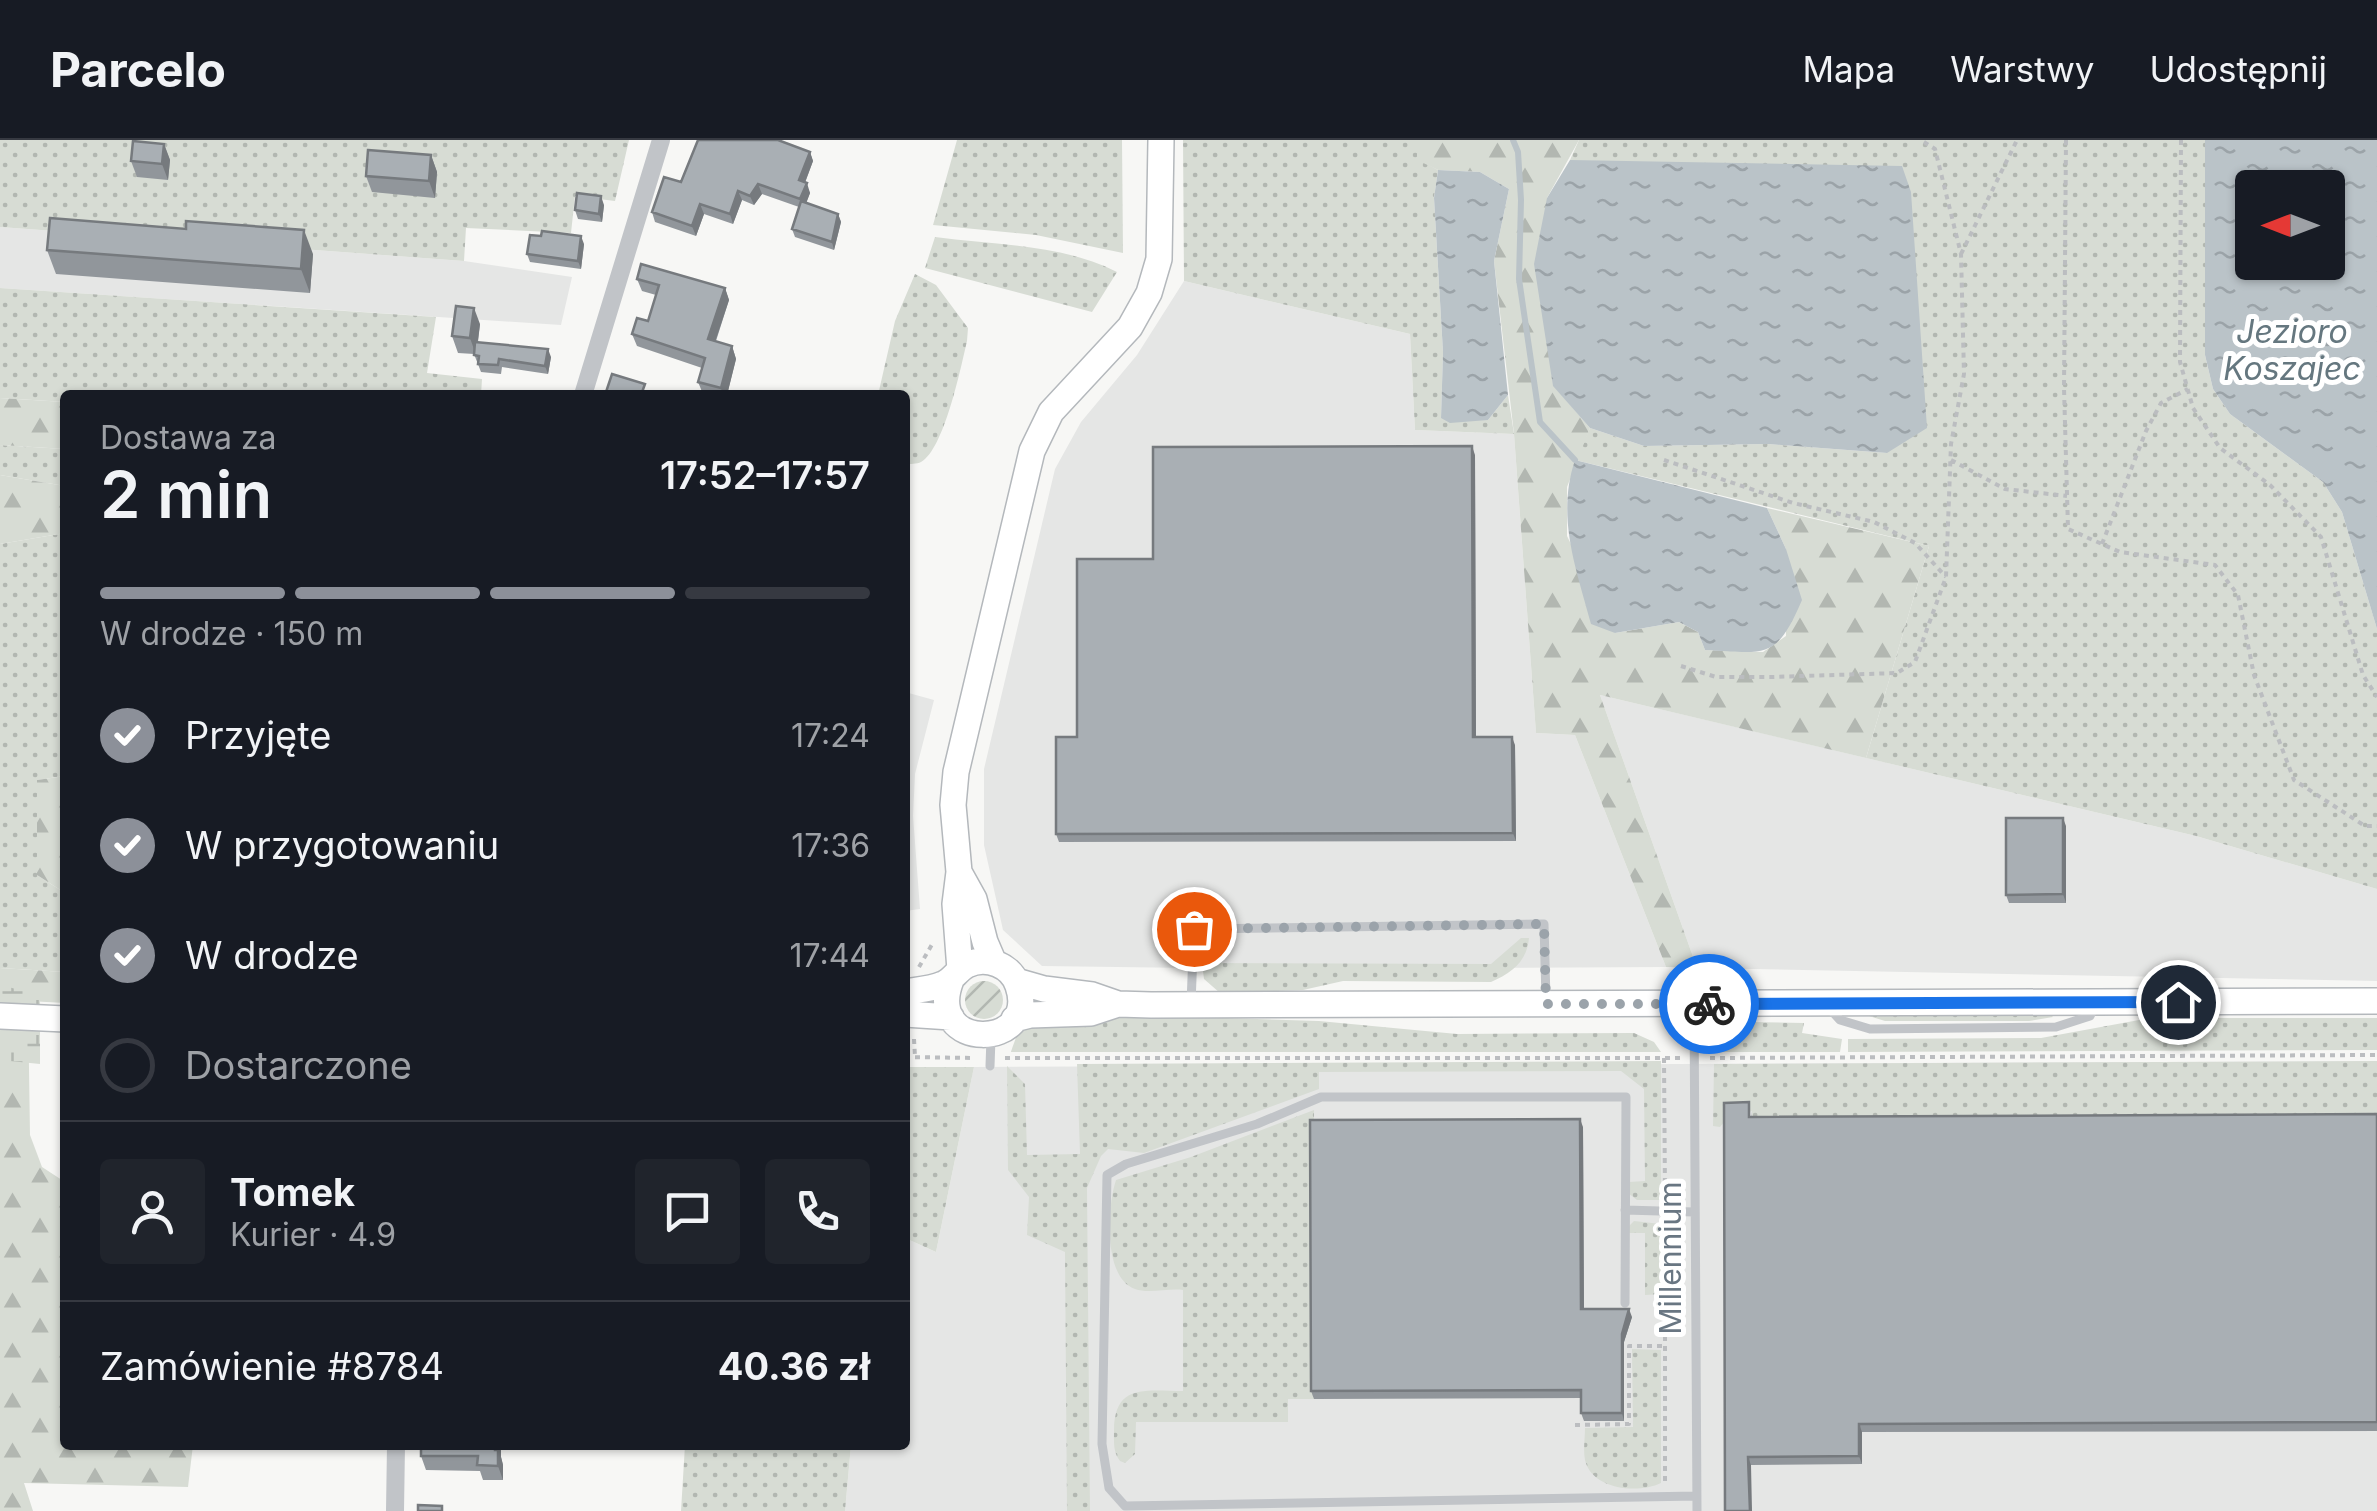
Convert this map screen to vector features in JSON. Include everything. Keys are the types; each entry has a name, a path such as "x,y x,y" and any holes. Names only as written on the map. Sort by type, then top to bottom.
{"street":[{"path":"585,390 662,140"},
{"path":"951,1018 946,999 955,975 954,904 959,872 953,805 956,772 1032,451 1051,412 1130,327 1149,293 1159,259 1161,140"},
{"path":"959,872 974,899 994,963"},
{"path":"910,991 936,987 980,961 1003,967 1016,981 1021,1000 1014,1020 991,1053 951,1018 910,1014"},
{"path":"1016,981 1092,995 1118,1004 1190,1006 2377,1001"},
{"path":"1014,1020 1030,1015 1090,1013 1118,1004"},
{"path":"0,1016 60,1019"},
{"path":"395,1511 396,1450"}],"lane":[{"path":"1190,1006 1194,929 1544,924 1546,1004"},
{"name":"Millennium","path":"1694,1004 1697,1511"},
{"path":"1624,1303 1626,1096 1321,1096 1256,1124 1126,1164 1106,1175 1102,1444 1109,1488 1125,1506 1696,1496"},
{"path":"1625,1210 1694,1212"},
{"path":"1631,1497 1631,1511"}],"path":[{"path":"1680,666 1716,676 1771,676 1896,673 1916,662 1946,577 1950,460 1964,374 1961,254 1934,150 1922,140"},
{"path":"1961,254 2018,140"},
{"path":"2066,140 2064,388 2068,528 2120,552 2214,565 2238,595 2254,675 2294,780 2365,826 2377,826"},
{"path":"2181,140 2180,362 2193,408 2220,448 2270,485 2321,536 2363,675 2377,697"},
{"path":"2102,544 2161,402 2188,389"},
{"path":"1664,460 1793,502 1874,522 1915,544 1946,577"},
{"path":"1950,460 2005,488 2067,496"},
{"path":"910,1057 991,1053 1664,1058 2377,1054"},
{"path":"1664,1058 1665,1496"},
{"path":"1575,1424 1630,1424 1630,1346 1666,1346"}],"shaded area":[{"path":"0,227 464,261 572,277 561,325 0,288"},
{"path":"1184,281 1410,334 1415,430 1514,434 1536,733 1575,735 1666,967 1042,966 1003,930 984,845 984,769 1055,469 1081,422 1137,355"},
{"path":"910,693 934,700 915,774 913,816 920,909 910,910"},
{"path":"1600,695 2196,836 2377,889 2377,981 1697,968"},
{"path":"2377,1061 2377,1511 845,1511 851,1450 910,1450 910,1240 936,1252 974,1067"}],"green space":[{"path":"0,140 629,140 615,201 575,196 571,233 466,228 464,261 0,227"},
{"path":"957,140 1122,140 1123,253 1036,235 933,225"},
{"path":"1183,140 1417,140 1418,159 1438,170 1434,198 1443,352 1441,418 1488,420 1508,395 1514,434 1415,430 1410,334 1184,281"},
{"path":"1417,140 1579,140 1547,198 1553,385 1590,428 1567,487 1567,536 1615,633 1679,622 1698,632 1705,650 1763,652 1786,636 1786,549 1767,508 1929,546 1866,758 1600,695 1697,968 1666,967 1575,735 1536,733 1514,434 1494,261 1509,189 1480,172 1438,170 1417,160"},
{"path":"1579,140 2205,140 2205,355 2213,389 2230,414 2323,482 2342,512 2377,629 2377,889 2196,836 1866,758 1929,546 1575,460 1590,428 1644,446 1768,444 1887,453 1570,160"},
{"path":"935,237 1051,251 1117,272 1092,312 925,268"},
{"path":"915,274 936,285 968,328 944,425 929,454 915,464 910,464 910,390 879,390 895,321"},
{"path":"0,288 436,317 427,373 482,379 481,390 60,390 60,402 0,398"},
{"path":"0,398 60,402 60,449 0,445"},
{"path":"0,445 60,449 60,485 0,475"},
{"path":"0,475 60,485 60,534 0,544"},
{"path":"60,534 60,777 37,780 37,875 60,890 60,972 0,968 0,544"},
{"path":"60,777 60,890 37,875 37,780"},
{"path":"1521,938 1529,938 1521,960 1491,982 1343,981 1303,990 1220,993 1204,979 1202,963 1491,964"},
{"path":"0,968 60,972 60,1003 28,1001 30,1135 42,1167 60,1179 60,1450 192,1450 188,1487 24,1483 33,1511 0,1511"},
{"path":"984,981 997,987 1003,1000 997,1013 984,1019 971,1013 965,1000 971,987"},
{"path":"0,985 40,995 40,1064 0,1060"},
{"path":"2051,1015 2029,1021 1885,1021 1869,1016"},
{"path":"1163,1016 1319,1021 1457,1034 1634,1033 1654,1042 1661,1052 1011,1052 1016,1037 1043,1023"},
{"path":"2150,1018 2377,1018 2377,1050 1848,1052 1848,1039 2041,1038"},
{"path":"1747,1022 1804,1023 1802,1033 1842,1039 1840,1052 1717,1052 1727,1032"},
{"path":"1661,1061 1661,1200 1637,1200 1628,1193 1629,1182 1645,1181 1644,1089 1621,1071 1319,1072 1319,1089 1144,1153 1108,1149 1087,1188 1090,1511 1067,1511 1065,1252 1027,1235 1029,1197 1008,1170 1007,1066 1025,1084 1027,1155 1080,1154 1077,1064"},
{"path":"2377,1061 2377,1123 1752,1122 1752,1111 1720,1127 1713,1126 1714,1064"},
{"path":"910,1067 974,1067 936,1252 910,1240"},
{"path":"1314,1110 1314,1399 1288,1399 1288,1422 1136,1422 1135,1454 1125,1463 1120,1461 1114,1447 1115,1415 1126,1397 1145,1391 1183,1391 1183,1290 1135,1289 1117,1271 1110,1240 1116,1180 1191,1157"},
{"path":"1634,1221 1661,1224 1662,1294 1645,1295 1645,1233 1628,1233"},
{"path":"1632,1349 1661,1350 1661,1483 1640,1488 1617,1487 1597,1478 1589,1470 1584,1452 1585,1428 1633,1427"},
{"path":"685,1450 851,1450 845,1511 681,1511"}],"water":[{"name":"Jezioro Koszajec","path":"2205,140 2377,140 2377,629 2342,512 2323,482 2230,414 2213,389 2205,355"},
{"path":"1570,160 1902,166 1911,192 1927,428 1887,453 1768,444 1644,446 1590,428 1553,386 1534,264 1547,198"},
{"path":"1438,170 1480,172 1509,189 1494,261 1508,395 1488,420 1450,423 1441,418 1443,352 1434,198"},
{"path":"1575,460 1767,508 1786,549 1802,600 1784,634 1767,649 1756,652 1705,650 1698,632 1679,622 1615,633 1591,624 1574,563 1568,522 1567,502"}],"building":[{"path":"698,140 778,140 810,152 799,180 807,183 800,199 758,184 750,196 738,191 730,214 700,204 692,226 652,212 664,177 681,182"},
{"path":"133,141 164,144 162,164 131,161"},
{"path":"368,150 431,155 429,181 366,176"},
{"path":"577,193 601,196 599,214 575,210"},
{"path":"801,201 838,214 832,242 792,229"},
{"path":"50,218 186,229 186,221 304,230 301,269 47,250"},
{"path":"542,231 581,236 578,261 527,254 530,235 541,236"},
{"path":"641,264 725,288 708,339 732,346 721,388 698,382 705,358 632,334 637,318 648,321 659,285 637,279"},
{"path":"456,306 474,308 470,338 452,336"},
{"path":"475,342 548,349 545,366 499,359 498,365 478,364"},
{"path":"612,374 645,384 643,390 607,390"},
{"path":"1472,446 1473,737 1512,737 1513,833 1056,834 1056,737 1077,737 1077,559 1153,559 1153,447"},
{"path":"2006,818 2063,818 2063,894 2006,895"},
{"path":"1749,1102 1749,1117 2377,1114 2377,1422 1859,1424 1859,1456 1748,1457 1750,1511 1725,1511 1724,1103"},
{"path":"1580,1119 1581,1309 1629,1309 1622,1334 1622,1413 1581,1413 1581,1390 1311,1391 1310,1120"},
{"path":"421,1450 498,1450 498,1466 477,1465 478,1456 421,1456"},
{"path":"418,1505 442,1506 442,1511 418,1511"}],"waterway":[{"path":"1513,140 1518,152 1521,200 1519,279 1540,422 1575,460"}],"way so far":[{"path":"1194,929 1544,924 1546,1004 1709,1004"}],"route":[{"path":"1709,1004 2178,1002"}]}
